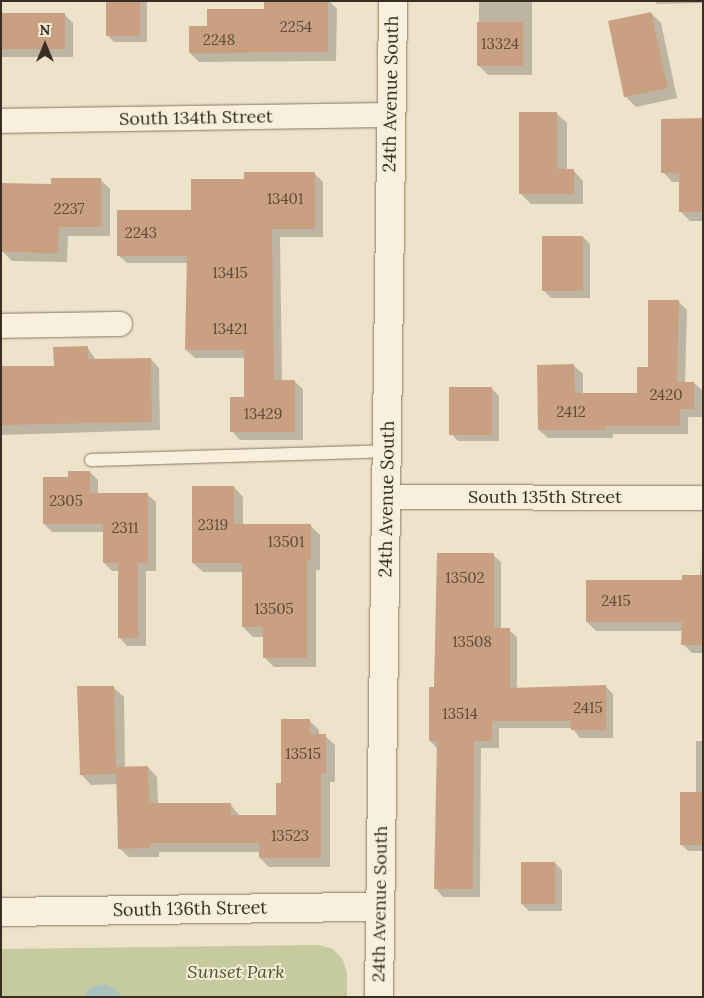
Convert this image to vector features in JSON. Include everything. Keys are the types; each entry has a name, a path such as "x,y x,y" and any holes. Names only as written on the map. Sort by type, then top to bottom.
{"street":[{"name":"24th Avenue South","path":"379,997 388,496 390,116 393,1"},
{"name":"South 134th Street","path":"1,121 390,116"},
{"path":"1,326 120,324"},
{"name":"South 135th Street","path":"388,496 703,498"},
{"name":"South 136th Street","path":"1,912 380,907"}],"lane":[{"path":"91,460 388,451"}],"green space":[{"name":"Sunset Park","path":"319,945 333,949 343,960 347,973 347,997 1,997 1,949"}],"water":[{"path":"103,984 114,988 122,997 84,997 91,987"}],"building":[{"path":"106,1 140,1 140,36 106,36"},
{"path":"264,1 328,1 328,52 189,53 189,26 207,26 207,9 264,9"},
{"path":"651,12 668,88 624,97 608,21"},
{"path":"1,13 65,13 65,49 1,49"},
{"path":"477,22 523,22 523,66 477,66"},
{"path":"519,112 557,112 557,169 574,169 574,194 519,194"},
{"path":"703,118 703,212 679,212 679,173 661,173 661,119"},
{"path":"244,172 315,172 315,229 272,229 274,380 295,380 295,432 230,432 230,397 244,397 244,350 185,350 187,256 117,256 117,210 191,210 191,179 244,179"},
{"path":"51,178 101,178 101,227 59,227 58,253 1,252 1,183 51,184"},
{"path":"542,236 583,236 583,291 542,291"},
{"path":"648,300 679,300 677,382 694,382 694,409 680,409 680,426 605,426 605,430 538,430 537,365 574,364 575,393 637,393 637,367 648,367"},
{"path":"88,346 88,359 151,358 152,422 1,425 1,366 54,366 53,347"},
{"path":"449,387 492,387 492,435 449,435"},
{"path":"68,471 90,471 90,493 148,493 148,563 138,563 138,638 118,638 118,563 103,563 103,524 43,524 43,477 68,477"},
{"path":"192,486 234,486 234,524 311,524 311,560 307,560 307,658 263,658 263,627 242,627 242,563 192,563"},
{"path":"437,553 494,553 494,628 510,628 510,688 606,685 606,730 571,730 571,721 492,721 492,741 474,741 473,889 434,889 437,741 429,741 429,687 434,687"},
{"path":"682,575 703,575 703,645 681,645 682,622 586,622 586,580 682,580"},
{"path":"77,686 114,686 116,774 80,775"},
{"path":"281,719 310,719 310,734 326,734 326,773 321,773 321,858 259,858 259,843 150,843 150,848 118,849 116,767 148,766 149,803 231,803 231,815 276,815 276,783 281,783"},
{"path":"680,792 703,792 703,845 680,845"},
{"path":"521,862 555,862 555,904 521,904"}]}
